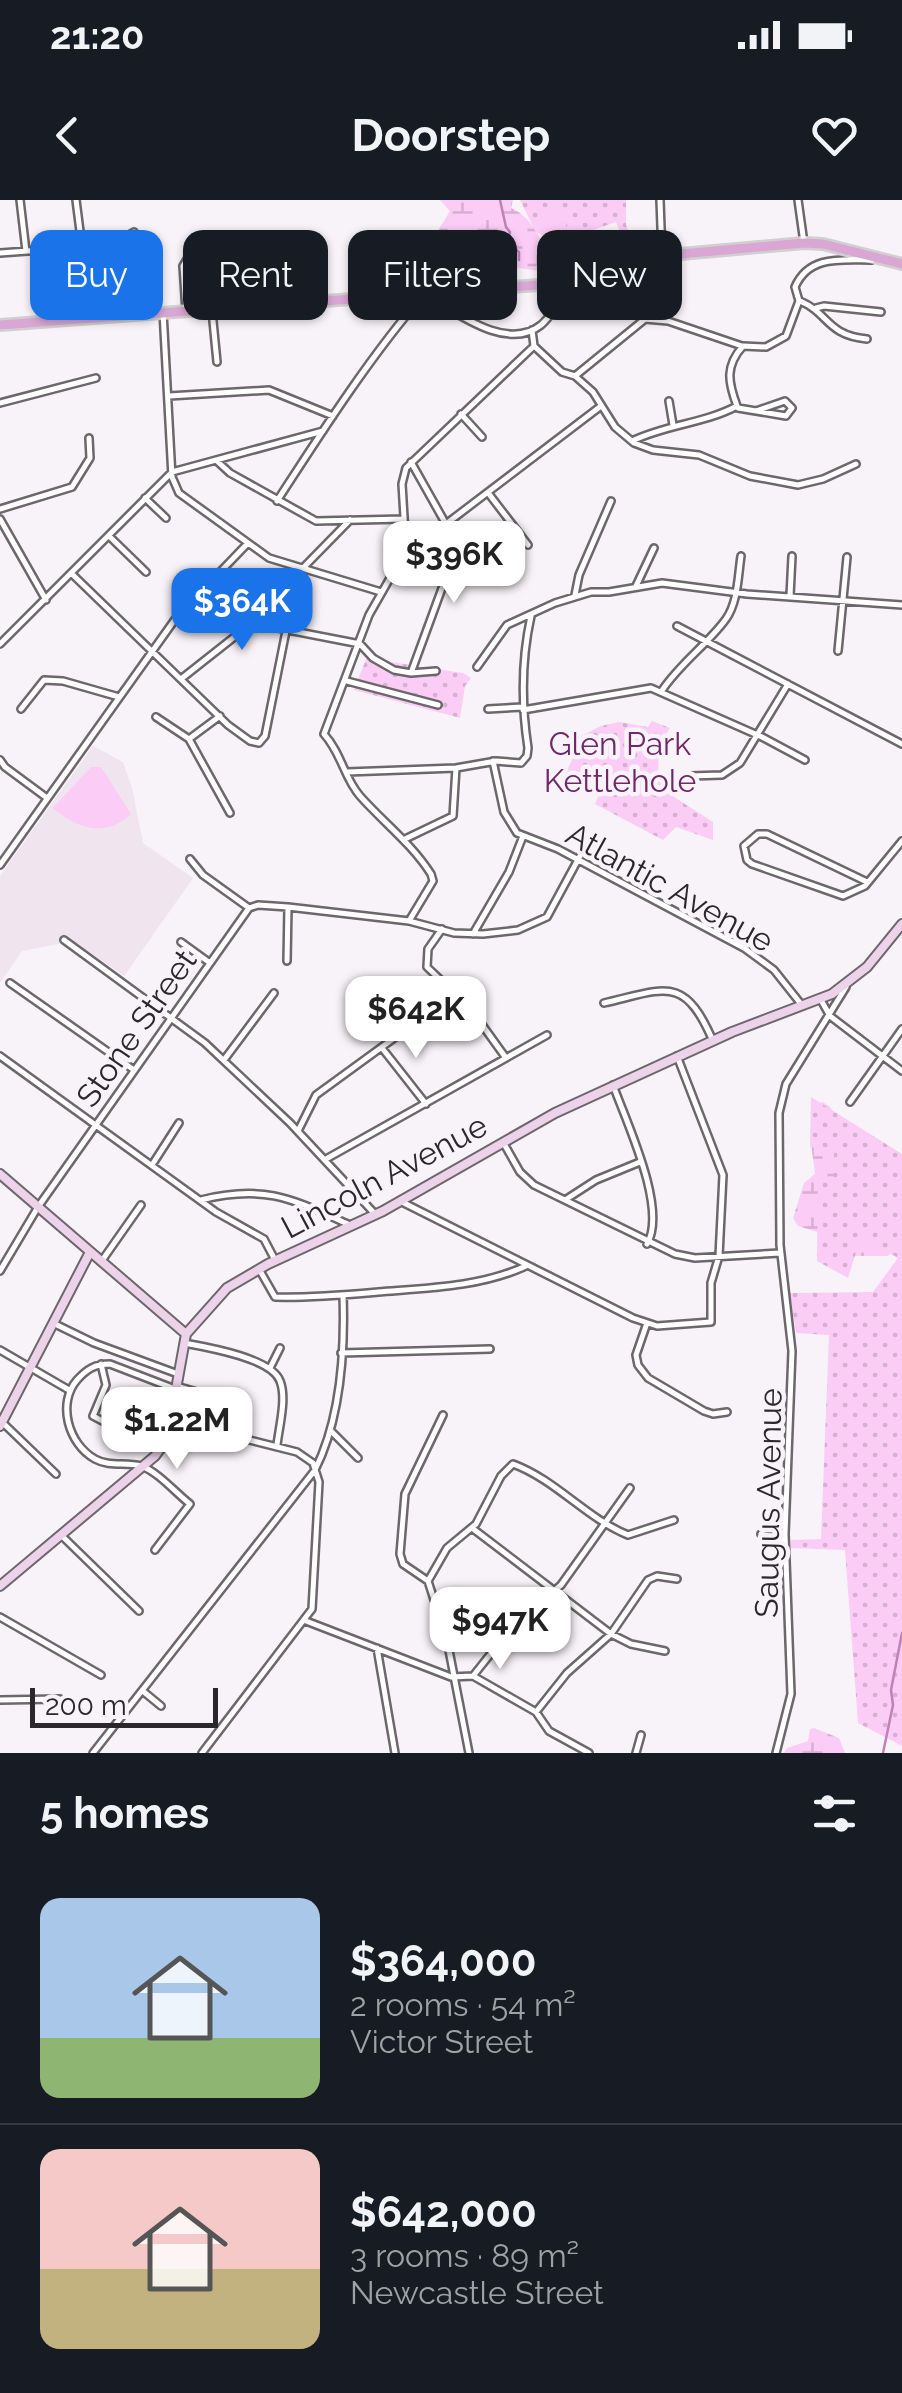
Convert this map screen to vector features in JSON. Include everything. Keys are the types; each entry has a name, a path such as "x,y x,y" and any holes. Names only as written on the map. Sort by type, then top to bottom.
{"main road":[{"path":"682,252 804,243 823,244 902,264"},
{"path":"163,312 183,311"},
{"path":"0,325 51,320"},
{"name":"Lincoln Avenue","path":"185,1338 227,1288 275,1260 376,1214 502,1142 613,1085 846,986 878,956 902,924"},
{"path":"0,1174 185,1338 167,1439 143,1466 0,1586"},
{"path":"1,1424 90,1252"}],"street":[{"path":"20,200 26,251"},
{"path":"76,200 80,230"},
{"path":"660,200 661,230"},
{"path":"798,200 804,243"},
{"path":"0,253 30,251"},
{"path":"881,312 816,308 800,301 794,287 804,270 826,260 887,260"},
{"path":"575,376 644,319 668,321 743,346 766,346 786,336 800,301"},
{"path":"816,308 830,328 867,339"},
{"path":"163,312 176,488 188,501 268,558 381,592"},
{"path":"213,320 217,362"},
{"path":"277,501 402,320"},
{"path":"468,320 501,332 532,330 544,320"},
{"path":"532,330 534,346 562,372 575,376 593,392 615,427 632,441 653,450 700,455 750,476 798,484 824,479 856,464"},
{"path":"410,921 432,882 430,874 405,839 357,793 337,749 324,734 381,592 406,550 403,476 411,462 534,346"},
{"path":"737,406 728,376 743,346"},
{"path":"0,403 96,378"},
{"path":"169,396 269,390 333,416"},
{"path":"669,401 672,425"},
{"path":"632,441 672,425 712,419 737,406 756,411 786,416 792,408 785,401 756,411"},
{"path":"446,524 600,406"},
{"path":"461,414 482,437"},
{"path":"0,644 172,472 323,431"},
{"path":"0,510 72,487 90,458 90,438"},
{"path":"217,461 230,473 316,521 404,519"},
{"path":"410,674 456,550 411,462"},
{"path":"490,494 528,545"},
{"path":"145,498 166,518"},
{"path":"575,595 579,575 611,501"},
{"path":"0,518 46,600"},
{"path":"303,568 350,520"},
{"path":"108,535 146,572"},
{"path":"0,865 176,618 248,543"},
{"path":"636,586 654,548"},
{"path":"661,692 726,618 736,592 741,556"},
{"path":"790,596 792,556"},
{"path":"838,651 847,558"},
{"path":"70,572 250,741 258,743 265,736 286,631"},
{"path":"477,666 508,625 575,595 636,586 662,583 902,606"},
{"path":"181,679 252,623 273,598"},
{"path":"347,772 522,762 528,756 522,656 531,616"},
{"path":"252,623 360,644 373,658 394,670 410,674 436,671"},
{"path":"677,626 902,744"},
{"path":"21,709 44,680 63,680 119,697"},
{"path":"346,681 438,705"},
{"path":"690,776 730,773 788,684"},
{"path":"488,709 523,708 646,688 805,760"},
{"path":"188,739 220,716"},
{"path":"156,717 188,739 230,813"},
{"path":"0,760 2,768 47,798"},
{"name":"Atlantic Avenue","path":"492,762 504,812 518,833 744,948 774,970 802,1007"},
{"path":"405,839 452,816 456,768"},
{"path":"866,882 766,834 758,834 744,846 752,864 843,896 859,890 902,841"},
{"path":"473,934 509,872 524,836"},
{"path":"190,859 204,875 249,908 288,907 496,934 547,917 586,845"},
{"path":"287,961 288,907"},
{"name":"Stone Street","path":"0,1270 38,1207 249,908"},
{"path":"442,929 428,949 427,967 470,1008 506,1058"},
{"path":"64,940 224,1060 326,1159 376,1214"},
{"path":"180,942 210,964"},
{"path":"10,982 134,1070"},
{"name":"Saugus Avenue","path":"776,1753 791,1694 785,1541 792,1351 780,1253 780,1113 786,1084 846,986"},
{"path":"604,1003 658,990 674,992 698,1008 713,1041"},
{"path":"224,1060 274,993"},
{"path":"820,1000 830,1016 902,1070"},
{"path":"850,1102 902,1029"},
{"path":"326,1159 547,1035"},
{"path":"298,1131 316,1095 397,1036"},
{"path":"382,1048 426,1104"},
{"path":"0,1056 200,1200 264,1240 275,1260"},
{"path":"400,1201 646,1323 657,1326 711,1322 711,1283 719,1256 723,1175 677,1056"},
{"path":"613,1085 652,1210 651,1238 647,1244"},
{"path":"152,1165 179,1123"},
{"path":"502,1142 520,1172 534,1185 647,1244 696,1258 780,1253"},
{"path":"565,1200 596,1180 640,1162"},
{"path":"200,1200 236,1191 262,1192 351,1226"},
{"path":"102,1262 141,1205"},
{"path":"259,1269 274,1297 444,1287 502,1277 528,1265"},
{"path":"94,1753 315,1470 331,1431 344,1295"},
{"path":"646,1323 636,1354 644,1374 704,1411 727,1412"},
{"path":"55,1324 178,1374"},
{"path":"185,1338 270,1368 282,1383 277,1446"},
{"path":"270,1368 280,1348"},
{"path":"341,1353 490,1349"},
{"path":"0,1350 68,1390"},
{"path":"102,1364 106,1385 93,1416 116,1428"},
{"path":"155,1550 190,1504 143,1466 114,1465 95,1459 84,1449 64,1410 68,1390 82,1375 110,1364 204,1394"},
{"path":"443,1415 405,1494 399,1538 403,1564 428,1581 446,1640 470,1753"},
{"path":"170,1420 297,1452 313,1464 320,1482 312,1609 306,1622 202,1753"},
{"path":"1,1424 56,1474"},
{"path":"331,1431 358,1458"},
{"path":"428,1581 447,1548 472,1528 501,1476 513,1464 530,1470 603,1525 635,1535 674,1520"},
{"path":"473,1676 512,1628 554,1592 630,1488"},
{"path":"472,1528 611,1634 630,1644 665,1651"},
{"path":"61,1534 140,1611"},
{"path":"761,1534 785,1541"},
{"path":"536,1712 566,1673 611,1634 652,1576 677,1579"},
{"path":"0,1617 101,1675"},
{"path":"306,1622 454,1677 473,1676 536,1712 549,1730 590,1753"},
{"path":"376,1646 395,1753"},
{"path":"143,1692 160,1706"},
{"path":"0,1700 60,1699"},
{"path":"636,1753 641,1735"}],"shaded area":[{"path":"93,746 123,762 143,843 193,878 124,976 65,935 59,944 22,951 0,983 0,876"}],"green space":[{"path":"440,200 513,200 511,208 525,217 537,234 537,271 517,269 517,230 440,230 450,211"},
{"path":"520,200 626,200 628,230 619,230 616,222 593,230 535,231"},
{"path":"546,207 558,207 566,215 563,230 538,227 538,215"},
{"path":"370,649 384,661 463,673 471,678 465,686 460,718 354,690"},
{"name":"Glen Park Kettlehole","path":"652,721 670,728 659,745 658,780 671,795 713,822 713,840 676,827 663,840 595,804 599,795 564,776 576,752 571,741 601,726 619,722 648,727"},
{"path":"91,767 101,767 131,814 111,826 81,825 53,808"},
{"path":"811,1097 902,1154 902,1746 858,1723 845,1550 791,1548 791,1540 821,1539 829,1335 796,1333 790,1293 873,1292 898,1258 861,1237 848,1278 817,1261 818,1182 834,1181 834,1148 810,1147"},
{"path":"823,1102 831,1108 892,1251 888,1256 848,1256 817,1232 798,1226 793,1218 804,1183 815,1174 811,1143"},
{"path":"810,1729 839,1738 845,1753 784,1753 787,1748 808,1741"}],"waterway":[{"path":"500,200 510,232 507,243 519,252 519,260"},
{"path":"883,1753 902,1633"}]}
